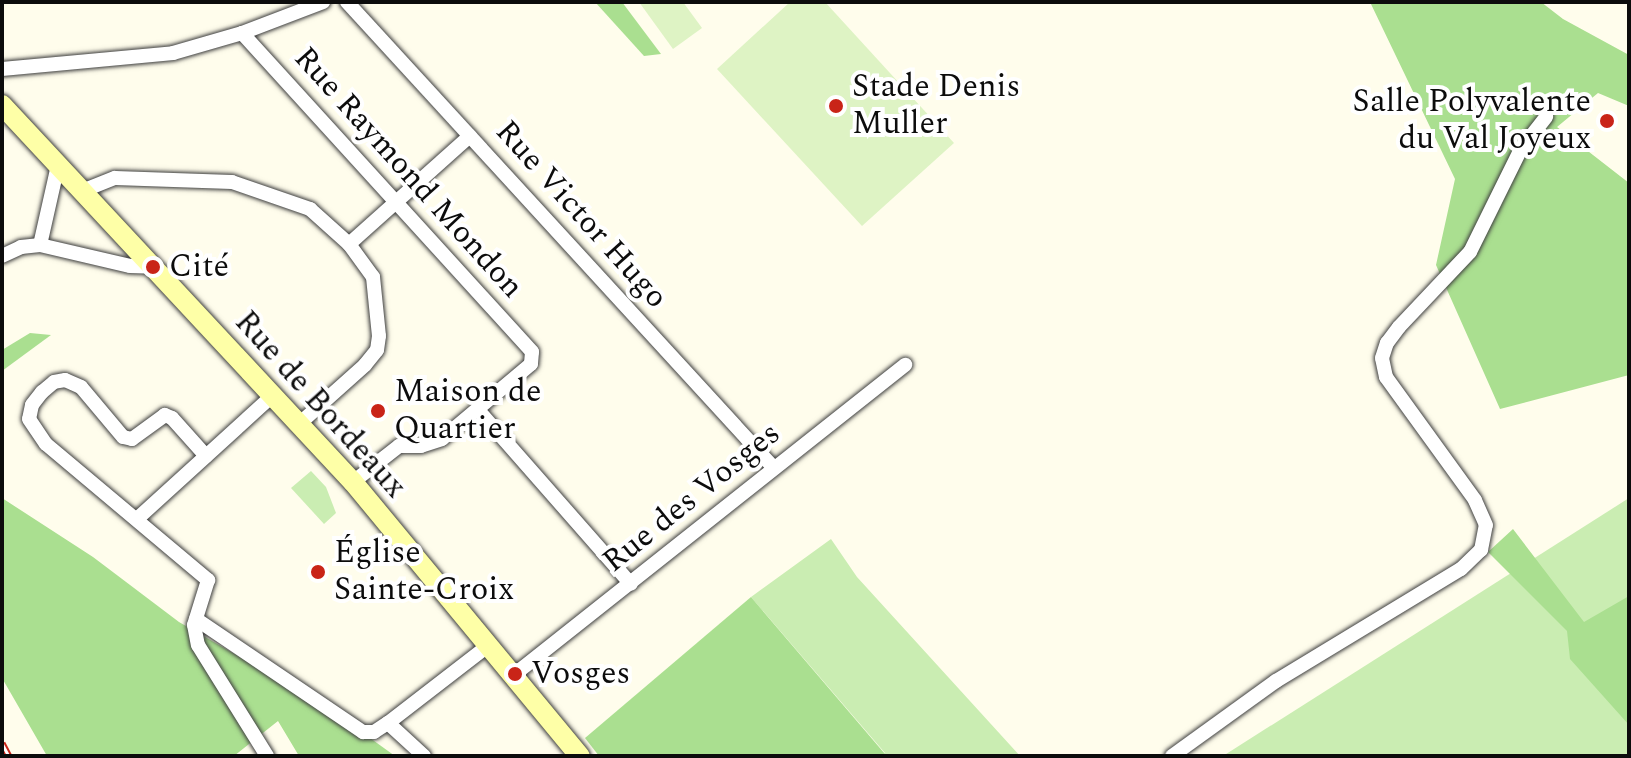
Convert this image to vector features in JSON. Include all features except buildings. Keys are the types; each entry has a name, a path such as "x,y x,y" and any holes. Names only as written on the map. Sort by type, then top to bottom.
{"street":[{"path":"2,69 173,53 242,33 323,2"},
{"name":"Rue Victor Hugo","path":"347,2 773,467"},
{"name":"Rue Raymond Mondon","path":"242,33 532,352 531,364 479,411"},
{"name":"Rue de Bordeaux","path":"2,105 353,482 580,756"},
{"path":"1172,756 1276,681 1461,569 1481,550 1486,525 1481,512 1435,441 1386,377 1382,358 1387,343 1399,327 1470,252 1521,149 1546,117"},
{"path":"349,244 470,136"},
{"path":"40,245 58,165"},
{"path":"82,191 115,178 232,182 310,209 349,244 373,277 379,336 377,350 365,365 298,425"},
{"path":"2,256 21,247 40,245 130,266 153,267"},
{"name":"Rue des Vosges","path":"515,674 905,365"},
{"path":"206,456 172,418 165,415 132,439 123,437 81,387 65,380 54,382 32,405 29,419 46,444 138,518 208,580 196,619 198,645 267,756"},
{"path":"138,518 272,396"},
{"path":"353,482 399,446 421,446 442,439 479,411 631,584"},
{"path":"196,619 363,732 374,732 388,723 489,645"},
{"path":"388,723 424,756"}],"green space":[{"path":"595,2 622,2 661,54 644,56"},
{"path":"639,2 683,2 702,28 673,49"},
{"name":"Stade Denis Muller","path":"790,2 825,2 954,143 862,226 717,69"},
{"path":"1370,2 1541,2 1563,19 1629,55 1629,106 1598,93 1557,127 1629,183 1629,375 1500,409 1436,265 1455,179"},
{"path":"30,333 51,335 2,371 2,350"},
{"path":"311,471 326,487 336,513 324,524 291,488"},
{"path":"2,498 93,557 179,622 327,707 395,756 299,756 278,721 234,756 47,756 2,678"},
{"path":"1629,498 1629,756 1223,756"},
{"path":"1513,529 1584,622 1629,596 1629,725 1570,659 1567,631 1488,552"},
{"path":"831,539 857,577 1020,756 881,756 885,753 751,597"},
{"path":"751,597 885,754 599,756 585,738"}],"railway":[{"path":"2,743 9,756"}],"place":[{"name":"Stade Denis Muller","path":"836,106"},
{"name":"Salle Polyvalente du Val Joyeux","path":"1607,121"},
{"name":"Cité","path":"153,267"},
{"name":"Maison de Quartier","path":"378,411"},
{"name":"Église Sainte-Croix","path":"318,572"},
{"name":"Vosges","path":"515,674"}]}
